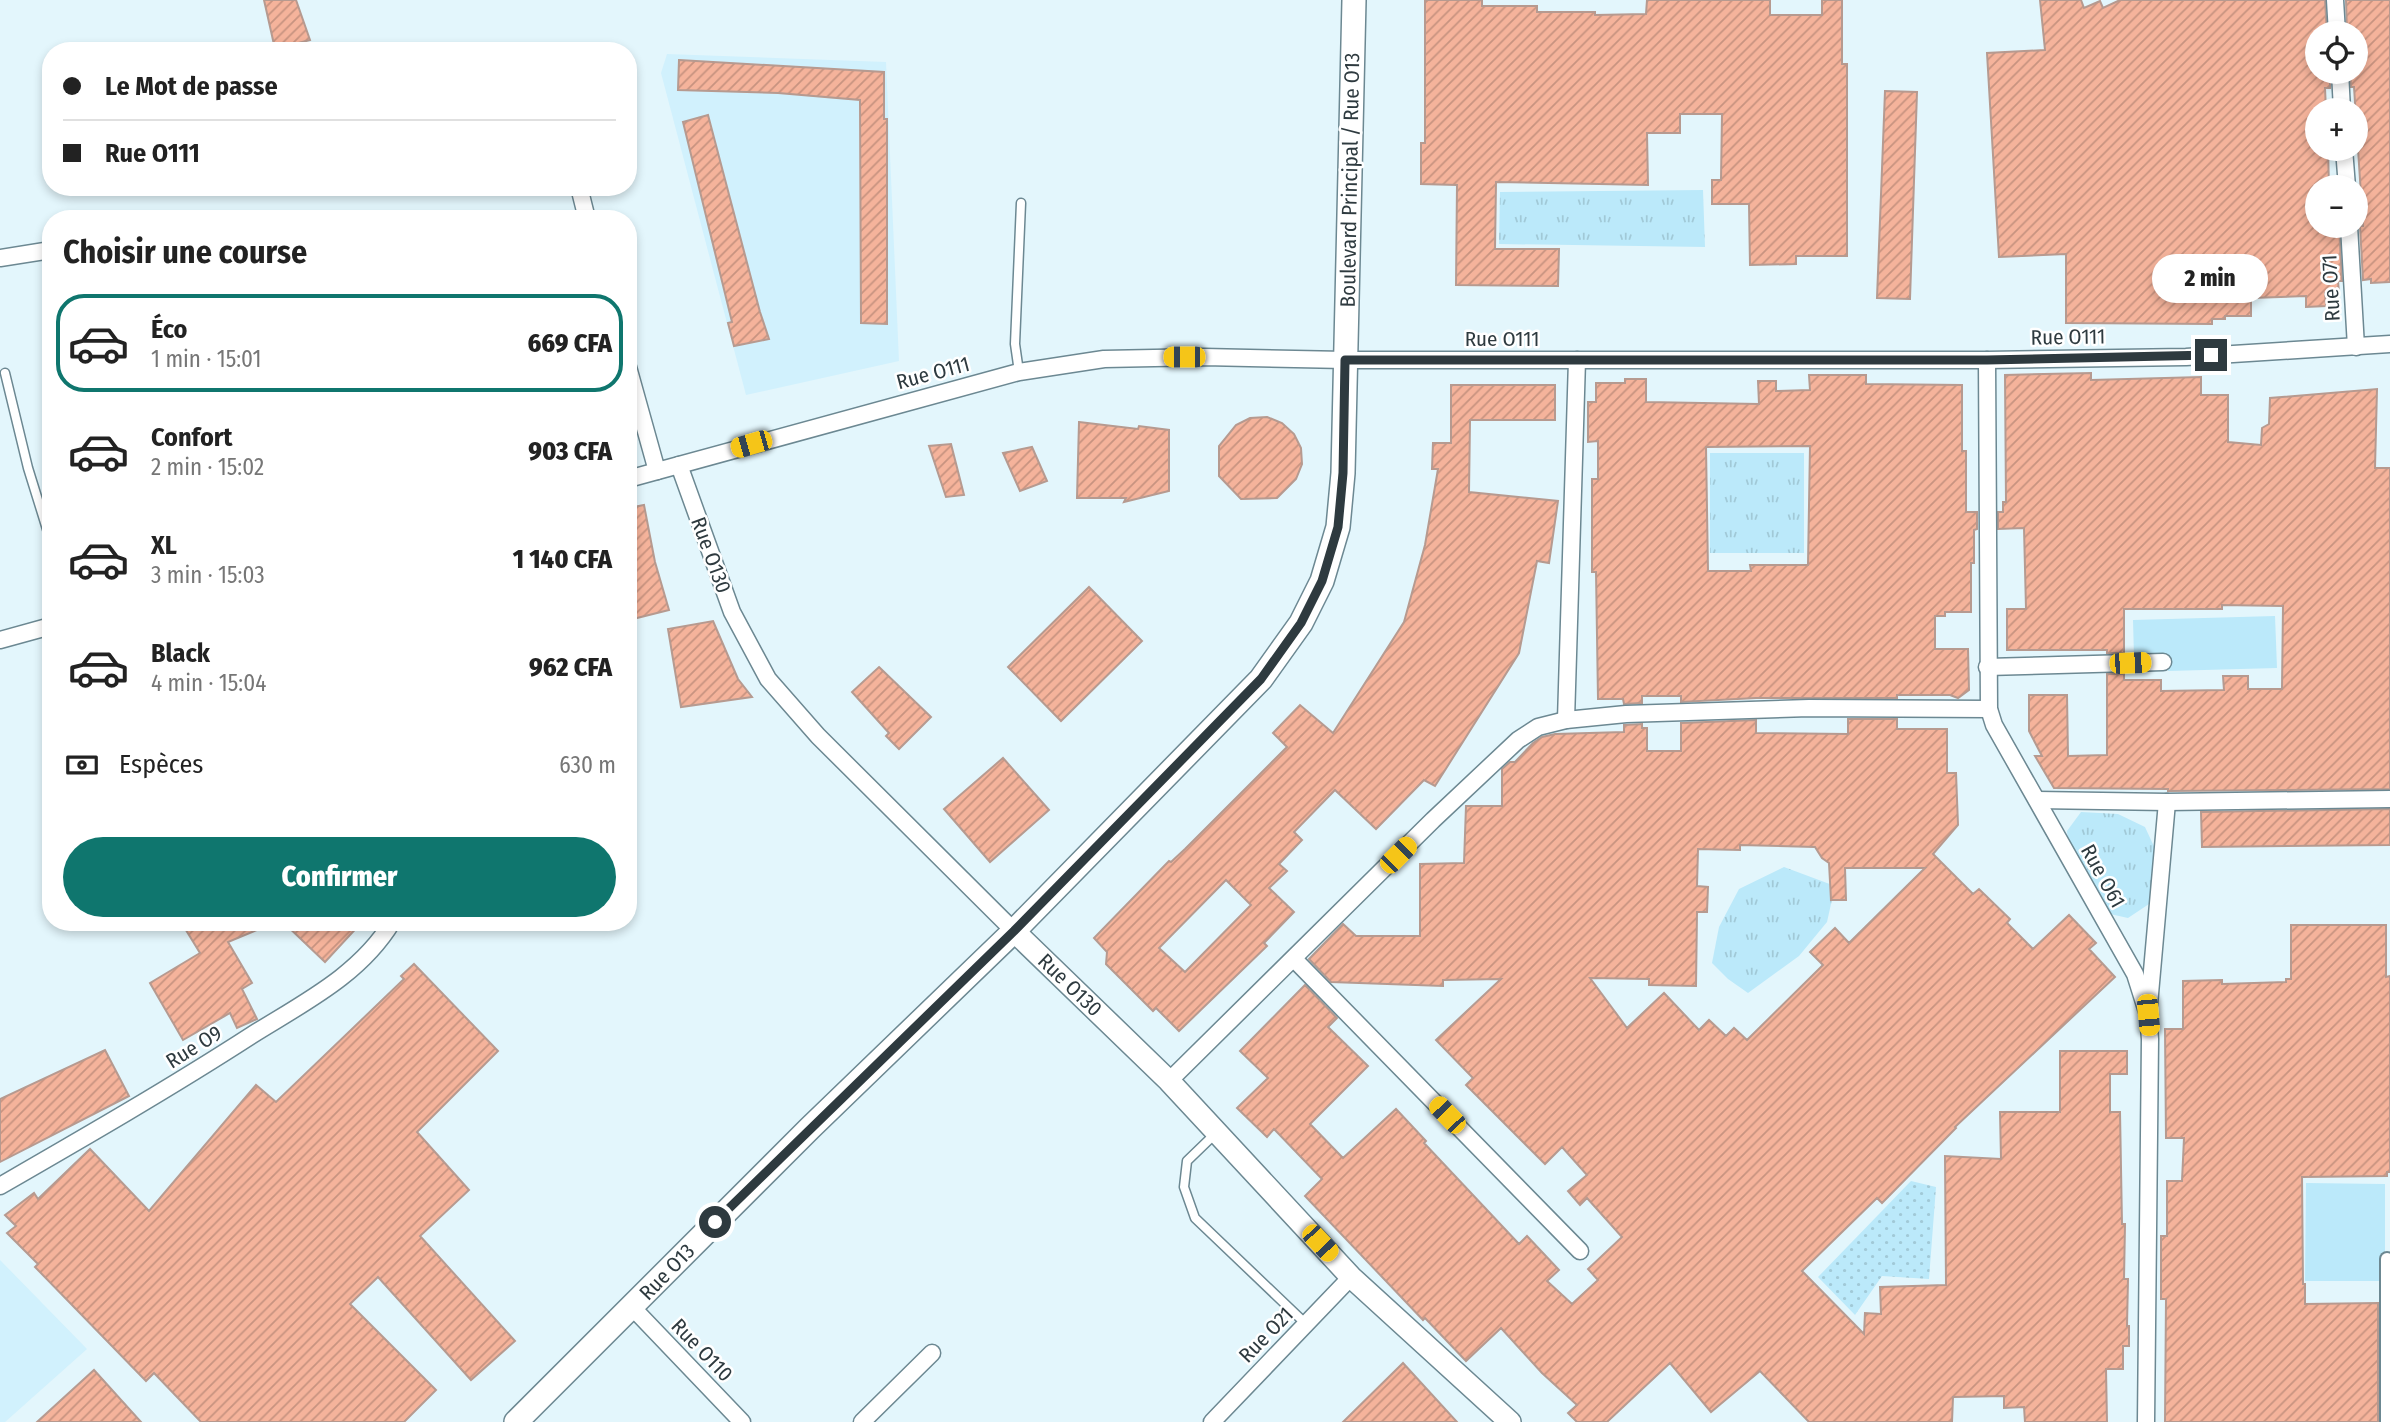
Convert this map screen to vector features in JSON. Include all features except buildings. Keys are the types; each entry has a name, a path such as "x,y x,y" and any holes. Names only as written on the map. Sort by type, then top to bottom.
{"main road":[{"name":"Boulevard Principal / Rue O13","path":"1345,360 1354,0"},
{"name":"Rue O13","path":"516,1422 810,1128 1014,931 1261,679 1301,623 1322,581 1338,527 1343,473 1345,360"}],"street":[{"path":"2336,0 2337,21"},
{"name":"Rue O71","path":"2350,238 2356,347"},
{"path":"0,258 42,251"},
{"name":"Rue O111","path":"637,477 1019,372 1075,362 1144,357 1345,360 1987,360 2186,357 2390,344"},
{"path":"1566,720 1577,360"},
{"name":"Rue O61","path":"1987,360 1989,709 1994,725 2135,974 2148,1015 2150,1040 2146,1422"},
{"path":"637,399 657,471"},
{"name":"Rue O130","path":"679,465 732,612 768,678 818,736 1168,1081 1351,1277 1510,1422"},
{"path":"0,640 42,628"},
{"path":"1987,667 2163,662"},
{"path":"1168,1081 1433,820 1518,740 1538,727 1566,720 1626,714 1809,709 1989,709"},
{"path":"2037,800 2167,803 2390,799"},
{"path":"2148,1015 2167,803"},
{"name":"Rue O9","path":"0,1186 170,1087 347,975 387,931"},
{"path":"1294,959 1580,1251"},
{"path":"2387,1259 2387,1422"},
{"name":"Rue O21","path":"1212,1422 1351,1277"},
{"name":"Rue O110","path":"632,1307 742,1422"},
{"path":"862,1422 932,1353"}],"lane":[{"path":"1019,372 1015,344 1021,203"},
{"path":"5,373 42,512"},
{"path":"1217,1132 1187,1161 1184,1187 1195,1218 1306,1324"}],"shaded area":[{"path":"667,54 886,62 899,361 746,395 661,73"},
{"path":"0,1260 87,1349 5,1422 0,1422"}],"green space":[{"path":"1703,190 1705,247 1499,244 1500,192"},
{"path":"1710,453 1804,453 1804,553 1710,553"},
{"path":"2275,616 2277,668 2168,671 2168,656 2134,657 2133,620"},
{"path":"2081,812 2118,814 2145,827 2157,853 2152,902 2128,918 2110,914 2069,852 2067,831"},
{"path":"1784,867 1835,886 1827,922 1799,956 1748,993 1712,963 1719,927 1739,889"},
{"path":"1911,1181 1936,1187 1929,1279 1882,1276 1855,1315 1818,1277"},
{"path":"2306,1183 2385,1184 2385,1281 2305,1281"}],"route":[{"path":"715,1222 1014,931 1261,679 1301,623 1322,581 1338,527 1343,473 1345,360 1987,360 2211,355"}]}
